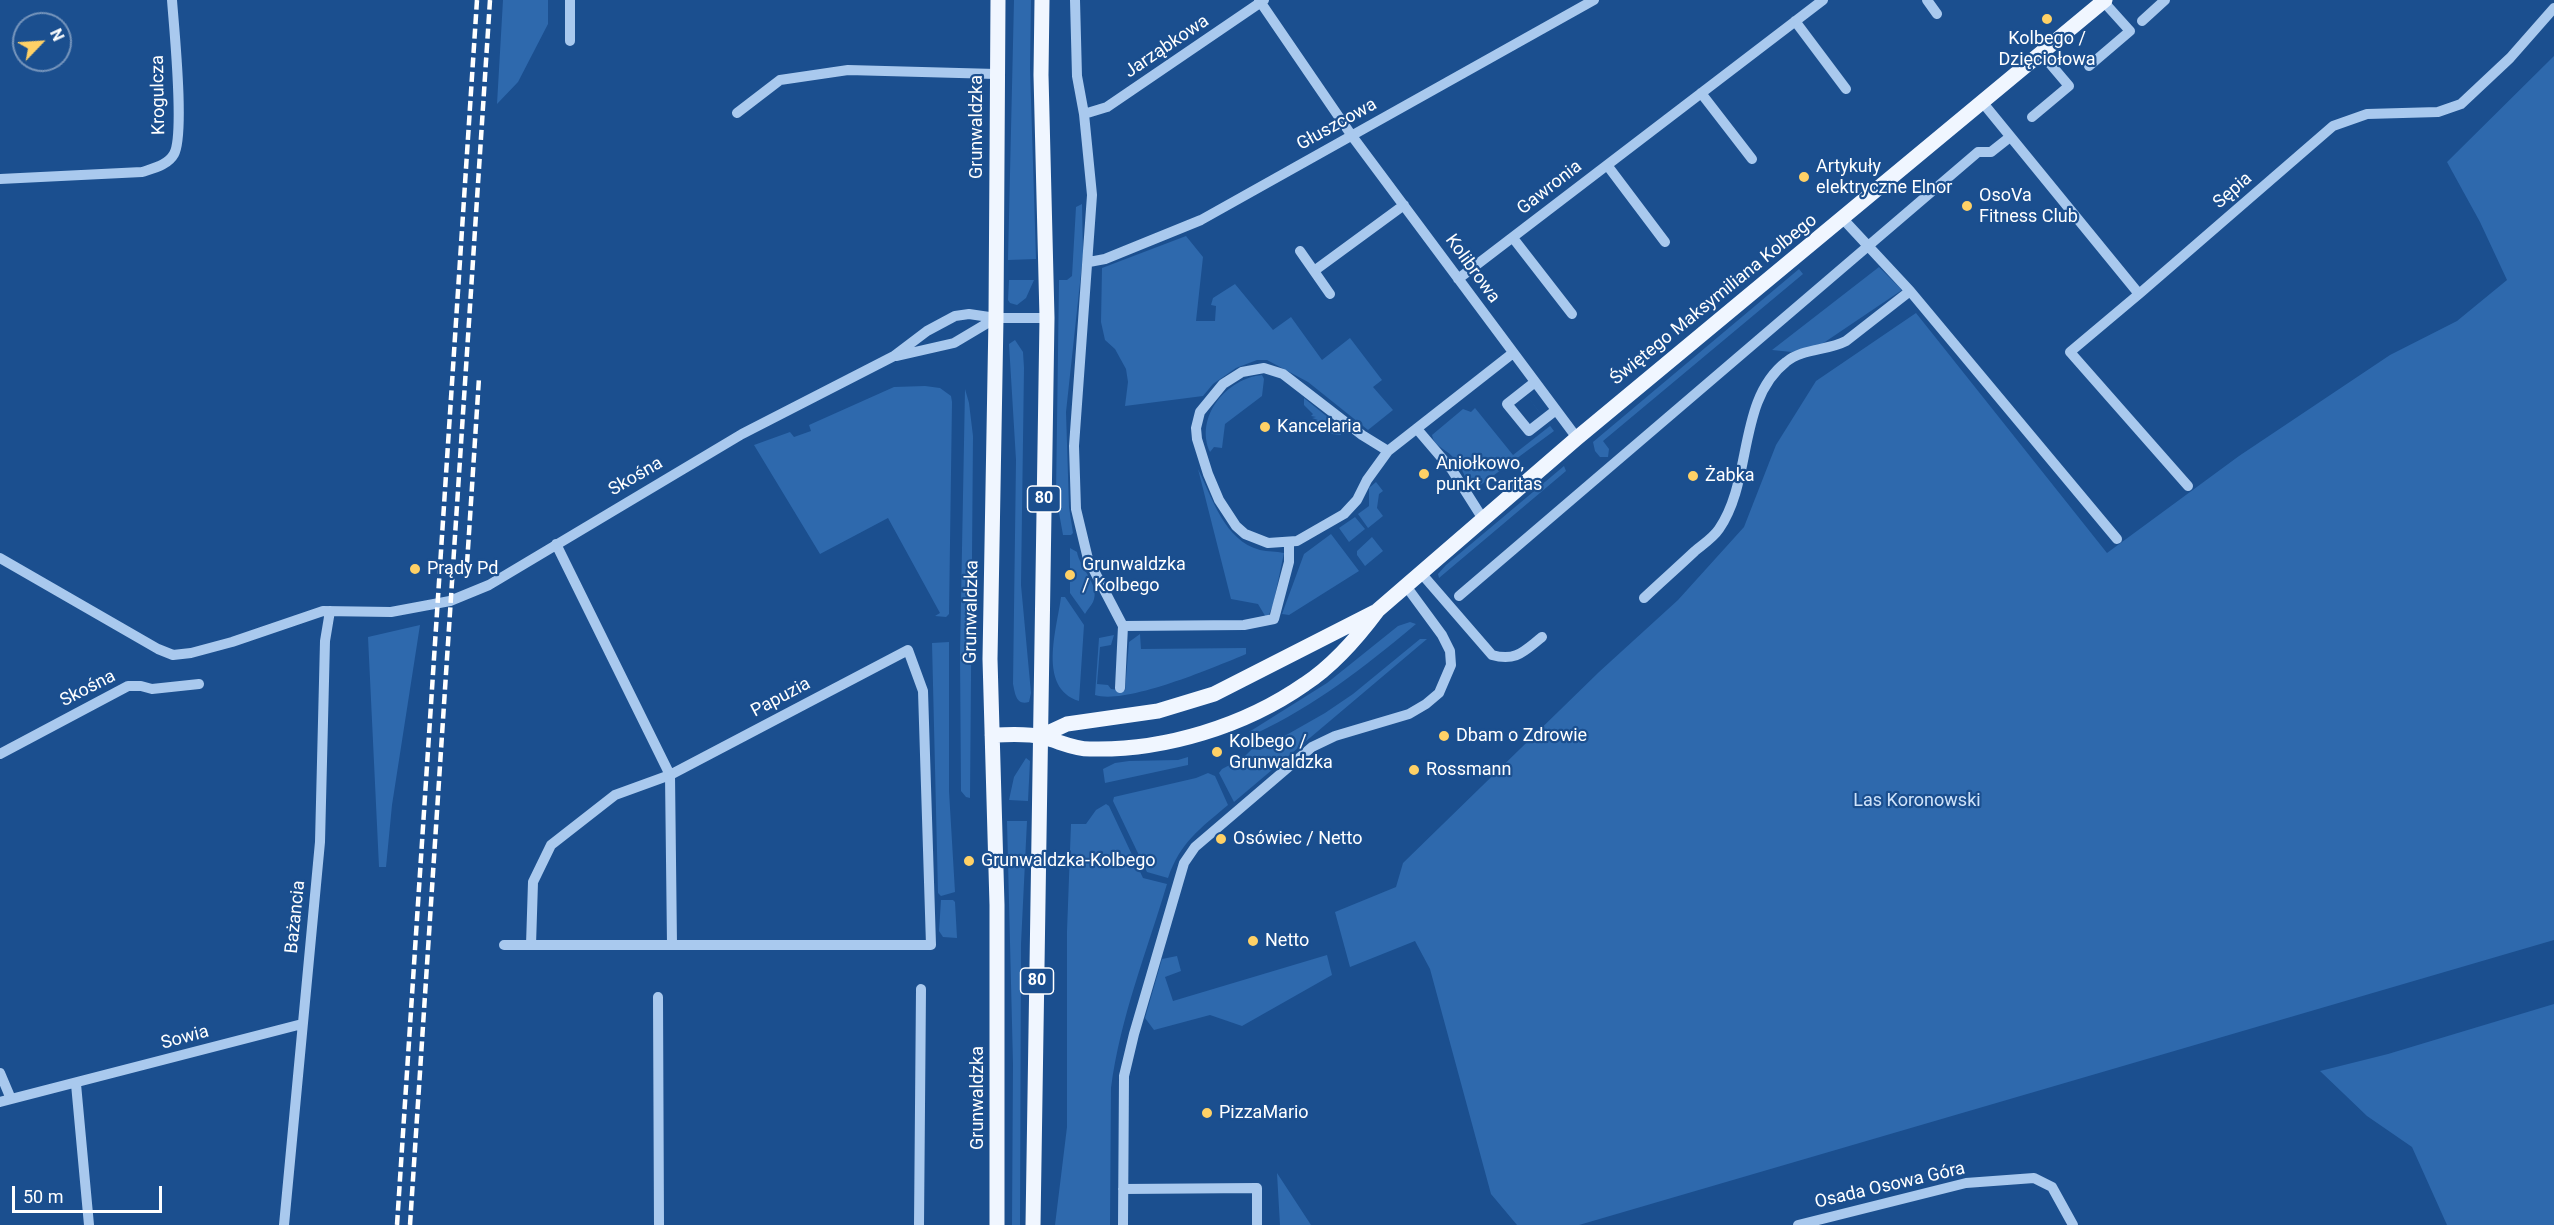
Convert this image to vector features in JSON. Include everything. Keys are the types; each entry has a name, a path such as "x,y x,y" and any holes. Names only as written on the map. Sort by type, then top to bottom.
{"main road":[{"name":"Grunwaldzka","path":"997,1225 997,905 990,659 996,318 998,0"},
{"name":"80","path":"1033,1225 1047,318 1041,75 1042,0"},
{"name":"Świętego Maksymiliana Kolbego","path":"992,735 1041,736 1071,747 1089,749 1132,748 1196,735 1259,711 1304,686 1360,633 1378,610 1577,438 1844,219 2104,0"},
{"name":"Świętego Maksymiliana Kolbego","path":"1041,736 1067,724 1158,711 1214,693 1378,610"}],"street":[{"name":"Krogulcza","path":"0,179 142,172 162,166 174,154 179,127 172,0"},
{"path":"570,0 570,40"},
{"path":"1075,0 1077,76 1084,114 1092,195 1089,262 1074,446 1076,509 1088,559 1123,626 1120,688"},
{"name":"Głuszcowa","path":"1089,262 1105,259 1201,220 1594,0"},
{"name":"Gawronia","path":"1458,279 1822,0"},
{"path":"1927,0 1937,14"},
{"path":"2089,66 2130,31 2104,0"},
{"path":"2142,21 2165,0"},
{"name":"Jarząbkowa","path":"1084,114 1107,107 1262,1"},
{"name":"Kolibrowa","path":"1262,1 1352,136 1577,438"},
{"name":"Sępia","path":"2188,486 2070,352 2333,126 2367,114 2438,112 2461,104 2510,58 2554,8"},
{"path":"1795,21 1846,89"},
{"path":"2032,117 2069,86 2042,53"},
{"path":"737,113 780,80 848,70 996,74"},
{"path":"1701,93 1752,159"},
{"path":"1983,103 2139,294"},
{"path":"1459,596 1818,292 1978,152 1991,152 2010,137"},
{"name":"Gawronia","path":"1607,165 1665,242"},
{"path":"1314,271 1404,205"},
{"path":"1844,219 1910,291 2117,540"},
{"name":"Gawronia","path":"1513,238 1572,314"},
{"path":"1300,251 1330,294"},
{"path":"1644,598 1718,530 1737,493 1738,478 1758,396 1775,372 1787,360 1802,354 1836,347 1846,341 1910,291"},
{"name":"Skośna","path":"0,558 158,650 173,655 232,642 327,611 392,612 437,604 489,585 742,434 894,356 927,331 955,316 969,314 996,318 1047,318"},
{"name":"Skośna","path":"894,356 954,343 996,318"},
{"path":"1388,451 1362,435 1283,374 1264,368 1253,368 1234,377 1216,390 1204,405 1196,428 1197,439 1219,500 1236,525 1245,534 1268,543 1288,543 1304,538 1344,513 1357,500 1367,480 1388,451 1513,353"},
{"path":"1535,382 1508,404 1529,431 1556,410"},
{"path":"1417,429 1452,470 1484,519"},
{"path":"1123,626 1244,625 1274,619 1289,562 1288,543"},
{"path":"504,945 672,945 670,775 556,544"},
{"path":"1421,573 1492,655 1515,658 1542,637"},
{"path":"1123,1225 1125,1076 1134,1034 1184,863 1195,847 1312,747 1335,736 1409,714 1439,693 1450,665 1450,651 1442,635 1406,586"},
{"name":"Bażancia","path":"284,1225 320,842 324,641 327,611"},
{"name":"Papuzia","path":"531,945 532,882 551,845 615,795 670,775 908,650 923,691 931,945 672,945"},
{"name":"Skośna","path":"0,754 128,686 162,689 199,684"},
{"path":"919,1225 921,989"},
{"path":"658,997 659,1225"},
{"name":"Sowia","path":"6,1101 302,1024"},
{"path":"0,1073 6,1101"},
{"path":"76,1084 90,1225"},
{"name":"Osada Osowa Góra","path":"1798,1225 1966,1183 2034,1178 2052,1187 2073,1225"},
{"path":"1123,1189 1257,1188 1257,1225"}],"green space":[{"path":"503,0 548,0 548,24 518,82 497,104"},
{"path":"1014,0 1031,0 1030,68 1036,259 1008,260"},
{"name":"Las Koronowski","path":"2554,56 2554,940 1579,1225 1517,1225 1491,1194 1430,969 1415,941 1350,967 1335,912 1396,887 1403,863 1599,672 1678,600 1744,527 1776,445 1816,381 1916,313 2107,553 2239,456 2390,355 2457,321 2507,280 2480,222 2447,162"},
{"path":"1082,204 1083,255 1066,412 1069,507 1073,533 1063,535 1056,496 1059,280 1067,280 1072,276 1076,207"},
{"path":"1186,236 1203,257 1196,321 1215,321 1216,306 1211,305 1213,298 1235,284 1273,330 1291,317 1322,360 1350,338 1382,380 1373,387 1393,410 1368,430 1308,382 1267,360 1257,360 1236,368 1213,384 1203,396 1125,406 1128,382 1126,369 1115,349 1105,340 1101,322 1102,268"},
{"path":"1879,267 1902,290 1819,346 1792,352 1772,350"},
{"path":"1799,269 1803,274 1603,441 1609,449 1608,457 1600,457 1595,451 1593,442"},
{"path":"1009,280 1034,280 1026,298 1017,305 1008,300"},
{"path":"1015,340 1023,352 1024,368 1021,585 1031,693 1029,702 1025,703 1017,698 1013,684 1016,460 1009,344"},
{"path":"1262,375 1264,379 1262,396 1225,424 1222,448 1214,447 1210,452 1206,439 1206,426 1217,401 1237,383"},
{"path":"1511,375 1554,431 1471,492 1458,464 1437,444 1432,435 1463,409 1471,412 1475,408 1513,455 1550,426"},
{"path":"894,387 940,388 951,396 952,402 949,614 946,617 935,616 940,613 888,518 820,554 754,445 790,432 794,437 811,431 809,425"},
{"path":"965,389 973,436 970,798 961,791 960,655"},
{"path":"1304,398 1340,427 1341,435 1323,433 1326,430 1321,430 1323,427 1318,426 1321,423 1315,423 1318,420 1312,418 1316,417 1311,416 1313,414 1304,405"},
{"path":"1564,466 1566,471 1439,578 1438,574 1446,565"},
{"path":"1198,469 1221,517 1237,537 1260,550 1284,553 1273,605 1267,619 1258,604 1231,599"},
{"path":"1376,482 1383,491 1379,494 1377,508 1383,516 1368,528 1358,514 1369,506 1369,488"},
{"path":"1355,517 1365,529 1349,542 1339,528"},
{"path":"1331,534 1359,571 1289,615 1282,614 1304,554"},
{"path":"1372,537 1383,551 1365,566 1357,555 1357,551"},
{"path":"1070,548 1077,552 1094,590 1093,602 1085,614 1070,593"},
{"path":"1061,597 1065,597 1084,625 1079,701 1066,694 1058,684 1054,671 1054,641"},
{"path":"1410,622 1416,624 1320,698 1255,734 1249,732 1327,683 1398,626"},
{"path":"420,625 392,805 386,867 379,867 368,637"},
{"path":"1140,634 1141,649 1246,648 1246,654 1148,690 1109,697 1095,695 1099,638 1114,635 1111,645 1100,647 1097,684 1125,691 1129,642"},
{"path":"1420,639 1427,639 1234,802 1219,773 1222,769 1243,758 1252,749 1260,750 1325,713 1353,694"},
{"path":"949,642 949,791 955,892 941,896 938,893 932,643"},
{"path":"1188,757 1188,765 1105,783 1103,769 1115,763 1178,760"},
{"path":"1026,758 1030,761 1028,801 1009,800 1014,777"},
{"path":"1208,773 1215,776 1228,805 1185,845 1168,878 1147,872 1113,801 1114,797 1196,778"},
{"path":"1106,804 1143,878 1167,884 1127,1010 1115,1062 1111,1088 1110,1225 1055,1225 1067,1127 1067,931 1071,824 1086,824 1096,810"},
{"path":"1007,821 1027,821 1021,944 1020,1225 1012,1225 1013,1064"},
{"path":"941,900 955,902 957,938 943,937 939,931"},
{"path":"1327,955 1332,975 1242,1026 1210,1015 1154,1030 1145,1018 1162,959 1177,956 1181,971 1165,977 1173,1001"},
{"path":"2554,1004 2554,1225 2447,1225 2412,1147 2367,1116 2320,1071 2388,1054"},
{"path":"1277,1173 1311,1225 1280,1225"}],"railway":[{"path":"397,1225 477,0"},
{"path":"410,1225 490,0"},
{"path":"467,564 479,378"}],"place":[{"name":"Kolbego / Dzięciołowa","path":"2047,19"},
{"name":"Artykuły elektryczne Elnor","path":"1804,177"},
{"name":"OsoVa Fitness Club","path":"1967,206"},
{"name":"Kancelaria","path":"1265,427"},
{"name":"Aniołkowo, punkt Caritas","path":"1424,474"},
{"name":"Żabka","path":"1693,476"},
{"name":"Prądy Pd","path":"415,569"},
{"name":"Grunwaldzka / Kolbego","path":"1070,575"},
{"name":"Dbam o Zdrowie","path":"1444,736"},
{"name":"Kolbego / Grunwaldzka","path":"1217,752"},
{"name":"Rossmann","path":"1414,770"},
{"name":"Osówiec / Netto","path":"1221,839"},
{"name":"Grunwaldzka-Kolbego","path":"969,861"},
{"name":"Netto","path":"1253,941"},
{"name":"PizzaMario","path":"1207,1113"}]}
